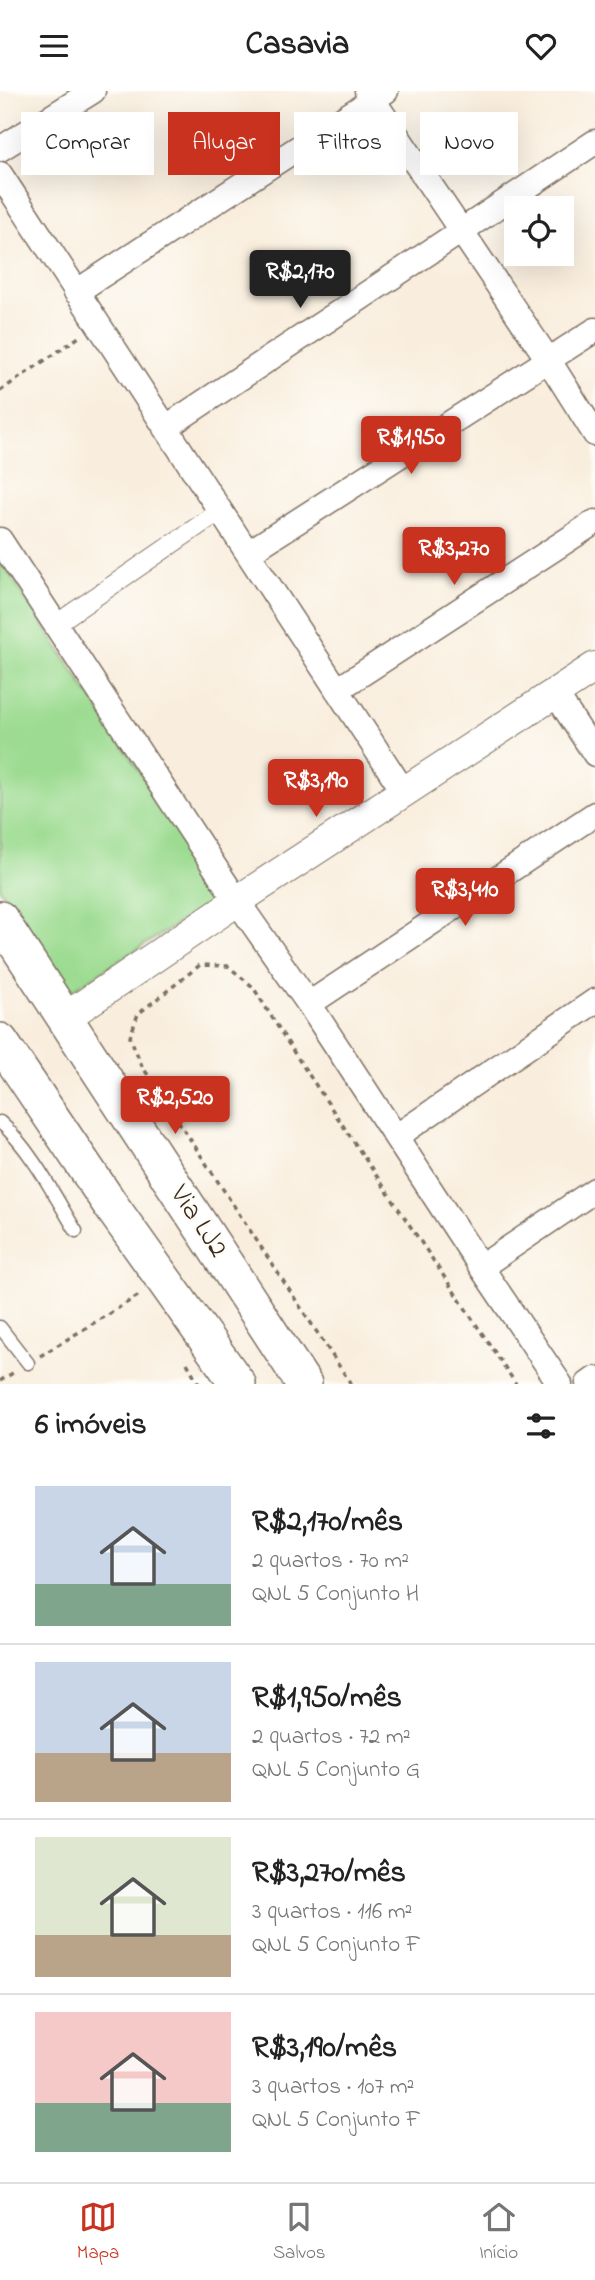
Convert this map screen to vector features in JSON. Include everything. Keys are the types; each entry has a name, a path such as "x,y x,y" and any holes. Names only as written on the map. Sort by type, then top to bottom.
{"main road":[{"name":"Via LJ2","path":"0,919 304,1384"},
{"path":"0,1041 112,1207 237,1383 284,1352"}],"street":[{"path":"0,149 93,91"},
{"path":"76,292 376,94 460,231 549,361 595,434"},
{"path":"165,428 595,142"},
{"path":"0,174 404,792"},
{"path":"248,553 595,330"},
{"path":"56,624 219,511"},
{"path":"337,690 595,522"},
{"path":"0,540 237,901 309,1004 560,1384"},
{"path":"66,1017 237,901 595,667"},
{"path":"555,693 595,754"},
{"path":"309,1004 595,814"},
{"path":"397,1136 595,1001"},
{"path":"481,1267 595,1190"},
{"path":"588,1384 595,1379"}],"lane":[{"path":"0,1122 27,1154 76,1231"},
{"path":"0,1327 28,1363"}],"path":[{"path":"0,391 98,324"},
{"path":"351,1384 142,1066 131,1037 138,1014 200,965 228,966 253,987 295,1055 516,1384"},
{"path":"0,1381 142,1293"}],"green space":[{"path":"0,559 222,896 68,993 0,889"}]}
